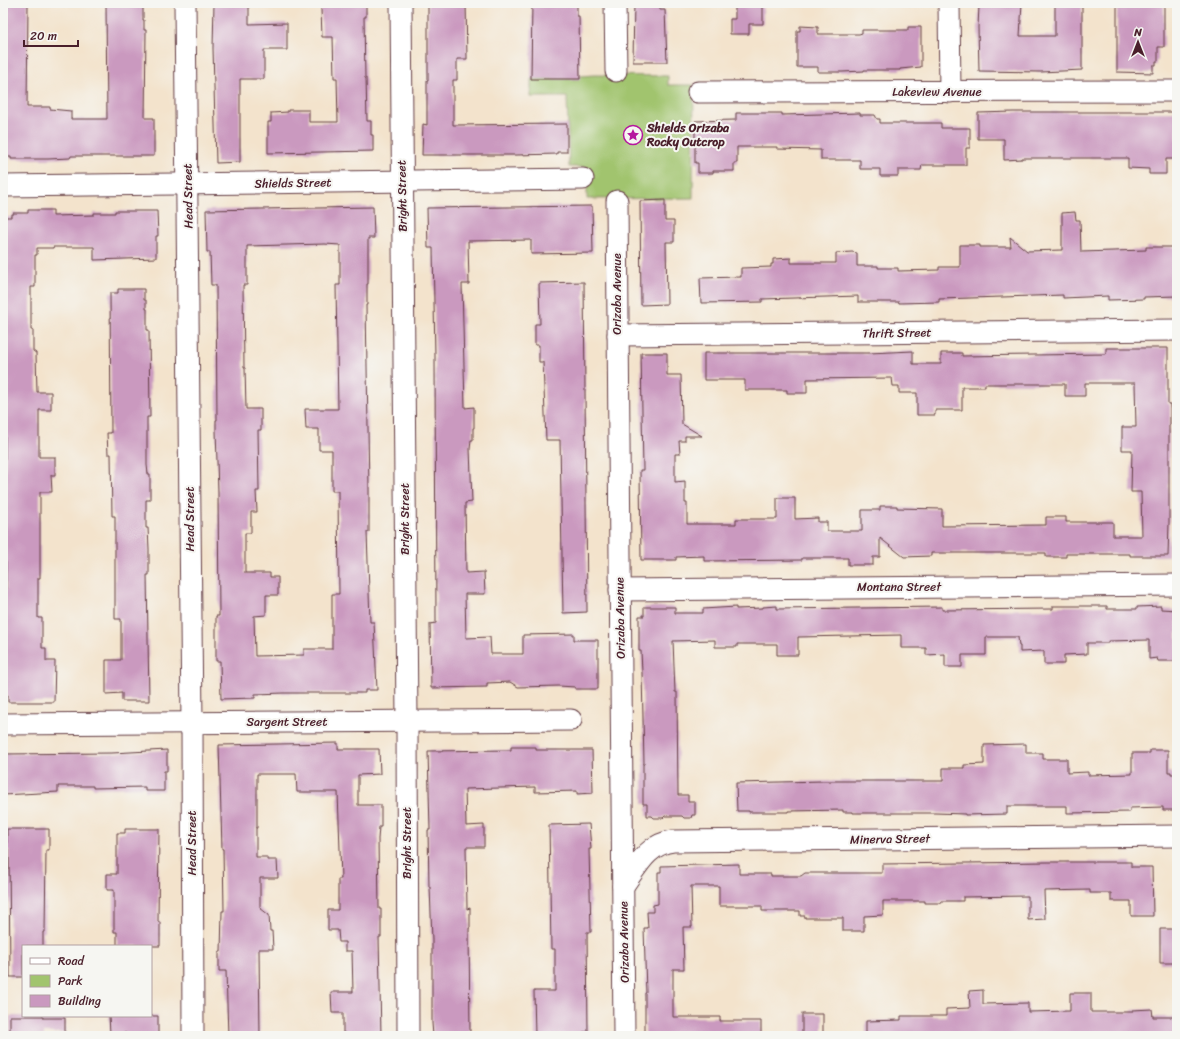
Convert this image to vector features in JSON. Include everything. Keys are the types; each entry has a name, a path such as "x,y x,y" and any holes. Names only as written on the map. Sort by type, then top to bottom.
{"street":[{"name":"Head Street","path":"185,3 192,723 193,1036"},
{"name":"Bright Street","path":"401,3 408,1036"},
{"path":"615,3 616,71"},
{"path":"949,3 950,92"},
{"name":"Lakeview Avenue","path":"698,92 1177,91"},
{"name":"Shields Street","path":"3,186 583,180"},
{"name":"Orizaba Avenue","path":"617,200 624,1036"},
{"name":"Thrift Street","path":"618,335 1177,330"},
{"name":"Montana Street","path":"620,590 1177,585"},
{"name":"Sargent Street","path":"3,724 572,720"},
{"name":"Minerva Street","path":"623,886 646,855 654,847 663,843 673,842 1177,836"}],"green space":[{"path":"580,76 668,76 668,85 694,85 693,198 587,199 587,167 569,167 567,97 531,97 531,79 579,79"}],"building":[{"path":"3,3 28,3 27,107 50,107 50,109 71,111 71,119 107,119 106,3 143,3 144,30 146,30 145,118 154,118 154,156 71,156 70,158 48,159 11,159 11,157 3,157"},
{"path":"214,3 249,3 249,24 287,23 287,50 264,50 264,79 240,79 240,162 216,163 213,48"},
{"path":"324,3 366,3 366,17 364,17 367,121 371,121 373,151 268,153 268,122 271,122 271,113 288,112 288,110 309,110 309,122 338,122 337,78 334,78 333,37 322,37 321,9"},
{"path":"428,3 466,3 467,59 457,59 457,80 453,80 453,125 567,124 567,152 557,152 557,154 516,155 422,155 423,124 427,125"},
{"path":"532,3 577,3 577,16 579,16 580,79 531,79"},
{"path":"634,3 660,3 660,10 665,10 667,62 633,62"},
{"path":"735,3 763,3 763,24 749,24 749,34 730,34 730,19 735,19"},
{"path":"980,3 1022,3 1020,36 1055,36 1055,3 1082,3 1082,70 1041,72 979,71 978,27"},
{"path":"1117,3 1164,3 1164,47 1158,47 1158,61 1156,61 1156,65 1153,65 1153,73 1117,72"},
{"path":"800,26 818,27 818,34 859,34 862,33 862,30 908,30 908,27 921,27 921,67 900,70 818,72 818,67 797,67 797,31 800,31"},
{"path":"1177,112 1177,159 1166,159 1166,174 1149,174 1149,169 1128,168 1128,158 1022,158 1004,160 1004,139 978,139 978,113"},
{"path":"736,113 782,113 782,115 860,113 860,115 875,115 877,119 880,119 880,123 941,123 941,128 970,128 970,148 966,148 966,165 922,165 921,170 898,170 898,176 880,176 880,169 860,169 860,160 821,160 821,150 777,149 777,147 737,147 737,163 734,163 734,171 698,173 698,163 695,163 695,121 736,120"},
{"path":"665,200 665,221 674,221 674,242 666,242 667,304 641,305 640,201"},
{"path":"592,206 593,253 531,254 531,240 468,241 469,284 462,284 465,408 474,407 474,428 473,440 471,440 470,449 472,502 465,503 466,573 484,572 485,594 465,594 466,638 490,637 491,654 523,654 523,635 574,634 574,640 598,640 598,689 575,689 575,687 559,686 518,687 510,682 487,683 487,687 431,688 430,624 436,623 435,356 433,248 428,248 427,208"},
{"path":"373,207 374,238 368,238 368,284 366,305 369,490 369,532 367,532 370,622 374,622 377,690 365,690 365,693 255,694 255,698 221,699 220,661 216,661 216,616 219,616 216,430 216,285 211,285 210,252 207,252 206,210","holes":["340,245 340,285 336,285 338,409 305,409 306,429 319,429 319,450 332,450 332,491 338,491 339,594 332,594 332,649 304,649 304,655 255,656 254,616 266,615 266,595 278,595 278,577 270,577 270,573 245,573 245,533 251,533 251,512 257,512 256,491 259,491 258,430 261,430 261,409 246,409 243,285 247,285 247,246"]},
{"path":"28,210 53,210 53,216 94,215 94,213 115,213 115,211 157,211 158,236 156,236 156,258 94,260 94,247 37,248 37,255 35,255 35,287 31,287 31,330 33,330 33,351 36,353 37,392 51,392 51,410 39,410 39,457 55,457 55,475 51,475 52,492 40,492 40,578 38,578 38,618 42,618 42,648 46,648 46,661 55,661 54,702 8,702 8,695 5,695 5,633 3,619 3,599 5,599 6,590 6,562 3,562 3,475 5,475 5,437 3,437 3,217 11,217 13,213 28,213"},
{"path":"1075,212 1076,220 1080,220 1081,252 1146,250 1146,247 1177,247 1177,296 1108,300 1108,296 1063,298 1063,295 939,299 939,302 899,303 858,302 858,296 762,299 762,302 701,303 700,278 741,277 741,268 771,267 771,264 773,264 773,259 791,258 791,263 836,263 836,253 852,252 857,253 857,266 898,268 898,271 939,270 939,267 960,267 960,245 980,245 980,247 1011,247 1010,237 1027,251 1062,250 1062,213"},
{"path":"584,282 587,612 563,613 560,440 546,440 543,362 539,362 539,345 535,345 535,324 540,324 539,283"},
{"path":"118,289 144,289 144,300 146,300 147,309 147,330 149,330 150,417 147,417 147,465 148,474 150,474 150,500 146,500 146,528 148,528 149,549 149,575 147,575 149,701 122,701 122,693 106,694 106,660 121,660 121,619 115,619 115,516 112,516 111,454 108,454 107,433 111,433 110,293 118,293"},
{"path":"1106,348 1168,348 1168,404 1170,404 1170,425 1168,556 1130,556 1130,554 1066,554 1066,557 1046,557 1046,553 931,553 931,556 904,557 880,538 880,557 873,557 873,565 848,565 848,558 704,561 704,556 676,557 676,560 641,560 640,470 643,470 641,353 667,353 667,375 681,375 682,424 702,436 685,436 685,441 679,441 680,454 675,454 675,482 685,481 687,524 736,524 736,519 777,519 777,498 795,498 795,519 818,518 818,522 827,522 827,531 862,531 862,510 880,510 880,506 897,506 897,508 942,509 942,526 1046,525 1046,517 1066,517 1066,522 1113,522 1113,536 1142,536 1141,492 1131,492 1132,450 1122,450 1122,427 1136,427 1135,383 1085,383 1085,396 1065,396 1065,384 985,384 985,387 962,387 962,410 935,410 935,415 917,415 917,393 899,393 899,386 893,386 892,378 807,379 807,393 787,393 787,390 745,390 745,380 704,380 704,353 869,353 913,351 913,364 941,364 941,353 962,353 962,356 1106,354"},
{"path":"777,606 777,609 942,607 942,610 1053,609 1053,606 1107,606 1107,609 1137,609 1137,607 1161,606 1161,609 1177,610 1177,661 1158,661 1157,658 1149,659 1149,640 1087,643 1087,654 1064,655 1064,664 1044,664 1044,651 1020,652 1018,637 986,637 986,655 962,655 962,667 945,667 945,654 926,655 926,648 901,648 901,635 798,637 798,655 777,655 777,644 737,644 737,647 715,647 715,640 673,641 675,692 677,692 678,795 688,795 688,802 695,802 695,815 692,815 691,818 684,818 682,816 665,816 663,818 654,818 652,816 647,816 647,804 643,804 644,764 642,672 641,651 639,651 639,616 644,616 644,607 675,607 675,613 703,613 703,609 736,607 736,609 763,608"},
{"path":"338,743 338,749 379,749 380,774 358,775 358,805 381,805 381,827 379,827 378,839 379,909 381,909 381,937 379,937 381,1036 345,1036 345,1033 343,1033 343,1013 332,1013 331,992 353,992 352,951 345,951 345,942 339,942 338,930 328,930 328,910 338,910 338,879 341,879 338,792 297,792 296,774 257,774 256,857 267,857 267,860 277,860 278,878 260,878 260,908 269,915 273,949 259,949 260,1036 228,1036 226,971 219,971 222,911 224,911 219,745"},
{"path":"1026,744 1026,753 1043,753 1043,759 1067,759 1067,773 1088,772 1088,775 1132,774 1132,753 1150,753 1150,750 1168,750 1168,772 1171,772 1171,774 1177,774 1177,810 1163,810 1163,807 1130,808 1130,812 1067,813 1067,806 1007,806 1007,814 965,815 935,813 853,813 843,812 843,810 788,812 737,811 736,783 943,781 943,768 964,768 964,765 984,764 984,745"},
{"path":"511,747 536,747 536,750 592,750 593,793 577,794 577,791 535,792 535,787 465,789 466,826 484,825 484,847 466,847 467,909 470,908 470,1036 433,1036 432,940 428,830 430,830 428,751 511,750"},
{"path":"167,750 167,771 164,771 164,791 145,791 145,787 93,788 93,786 58,786 58,792 3,795 3,754 112,753"},
{"path":"589,824 591,849 589,849 591,932 587,932 588,1032 583,1032 583,1036 535,1036 534,991 555,991 555,949 551,949 549,825"},
{"path":"7,829 49,829 49,850 46,850 45,932 43,932 43,945 22,945 22,977 10,977 9,850 7,850"},
{"path":"125,829 159,829 158,922 160,922 160,946 117,945 117,932 114,932 114,890 107,890 107,874 117,874 117,833 125,833"},
{"path":"1131,862 1131,867 1152,867 1153,916 1131,916 1131,901 1111,901 1111,893 1090,893 1090,890 1044,891 1045,919 1028,920 1028,896 963,897 963,901 941,901 941,903 925,903 925,901 883,901 883,915 864,916 864,931 843,931 843,918 805,918 805,916 800,916 800,911 762,911 762,906 719,906 719,886 691,886 692,927 683,927 684,969 673,969 673,1017 720,1017 720,1021 761,1021 761,1036 645,1036 646,993 644,928 648,928 647,912 653,912 653,905 658,904 658,872 661,872 661,866 739,864 739,874 801,876 805,873 882,873 882,864"},
{"path":"1160,929 1174,929 1174,931 1177,931 1177,963 1160,963"},
{"path":"983,990 983,1004 1028,1003 1028,1012 1070,1011 1070,993 1091,993 1091,1012 1132,1012 1132,1010 1152,1009 1153,1017 1177,1017 1177,1036 866,1036 866,1021 901,1020 901,1016 946,1016 946,1009 970,1008 969,991"},
{"path":"802,1014 823,1014 823,1036 802,1036"},
{"path":"10,1016 65,1018 65,1033 44,1033 44,1036 10,1036"},
{"path":"158,1016 158,1036 126,1036 126,1033 110,1033 109,1017"}],"place":[{"name":"Shields Orizaba Rocky Outcrop","path":"633,135"}]}
